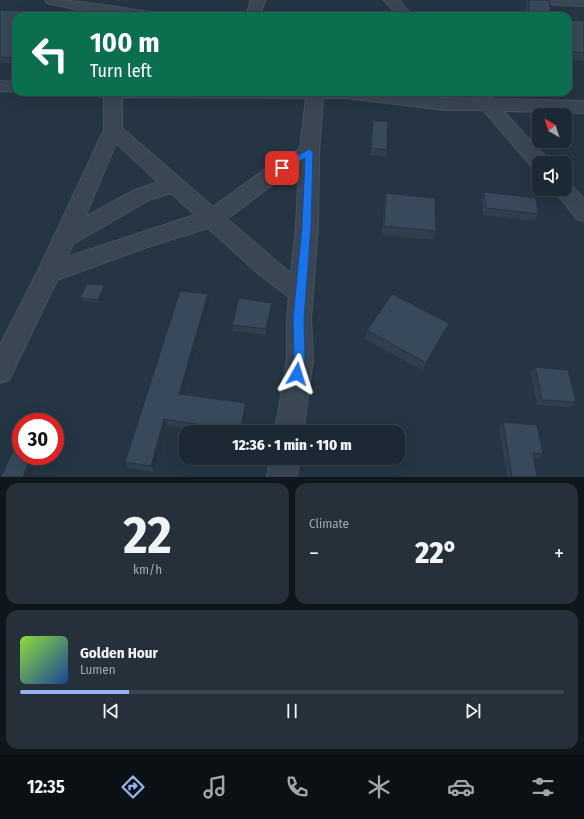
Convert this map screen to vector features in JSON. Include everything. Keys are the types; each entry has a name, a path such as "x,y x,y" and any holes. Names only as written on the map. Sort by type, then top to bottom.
{"street":[{"path":"52,0 92,9 117,12"},
{"path":"254,12 258,0"},
{"path":"391,0 402,12"},
{"path":"546,0 584,2"},
{"path":"0,86 12,87"},
{"path":"0,371 49,273 112,130 113,96"},
{"path":"289,425 300,359 298,319 307,226 309,152 315,96"},
{"path":"373,96 445,104 483,98 584,107"},
{"path":"483,98 534,156"},
{"path":"112,130 268,268 300,292"},
{"path":"49,273 143,240 213,218 282,168 309,152"},
{"path":"64,239 142,195 174,184"},
{"path":"569,196 584,213"},
{"path":"282,477 284,465"}],"building":[{"path":"529,0 549,0 550,12 529,12"},
{"path":"0,10 23,11 12,12 12,58 0,57"},
{"path":"572,20 584,21 584,53 572,52"},
{"path":"373,120 388,122 387,150 371,148"},
{"path":"484,192 536,198 538,214 486,208"},
{"path":"386,193 435,198 436,231 384,226"},
{"path":"87,284 104,285 98,300 80,298"},
{"path":"180,291 208,294 179,394 246,403 241,425 202,425 164,419 151,466 125,462"},
{"path":"392,294 449,323 426,363 367,330"},
{"path":"239,298 272,303 266,329 232,325"},
{"path":"535,367 568,370 576,402 542,400"},
{"path":"503,422 537,425 543,454 533,453 537,477 512,477"},
{"path":"12,453 12,465 28,465 23,477 1,477"}],"route":[{"path":"282,168 309,152 307,226 298,319 300,359 297,374"}]}
